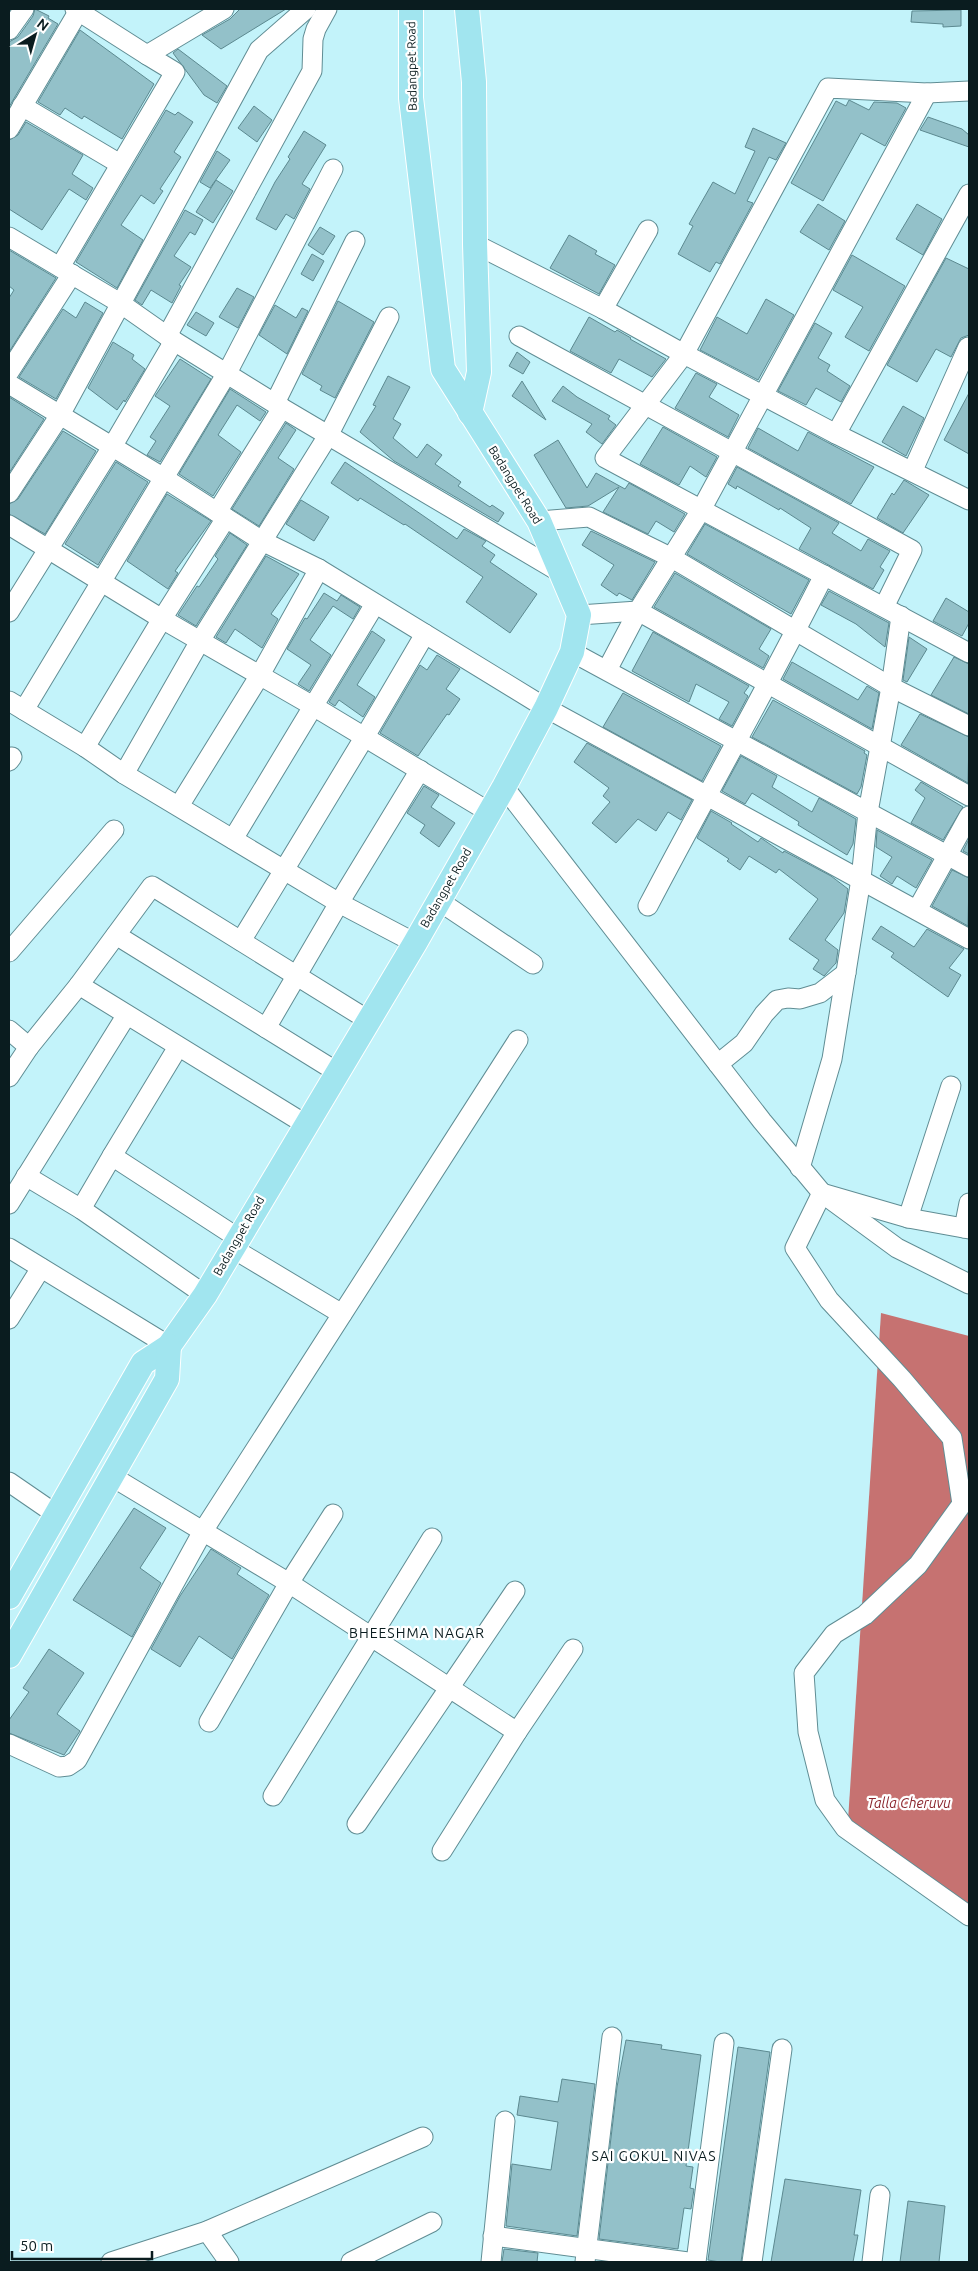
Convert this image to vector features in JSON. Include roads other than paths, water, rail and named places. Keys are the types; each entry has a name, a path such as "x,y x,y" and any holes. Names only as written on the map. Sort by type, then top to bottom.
{"main road":[{"name":"Badangpet Road","path":"9,1597 143,1364 169,1346 204,1295 415,943 504,787 546,708 572,652 579,614 539,521 442,369 411,98 412,9"},
{"path":"467,9 474,82 478,372 470,413"},
{"path":"9,1656 167,1379 169,1346"}],"street":[{"path":"9,30 24,9"},
{"path":"147,55 224,9"},
{"path":"9,493 60,416 259,50 306,9"},
{"path":"9,612 112,447 312,71 312,39 327,9"},
{"path":"9,129 79,10 175,72 120,164 66,270 9,372"},
{"path":"969,91 927,93 828,88 684,354 605,458 969,653"},
{"path":"608,670 638,611 701,510 927,93"},
{"path":"22,106 120,164"},
{"path":"333,169 227,373 101,582 16,706 338,904 415,943"},
{"path":"836,434 969,194"},
{"path":"603,309 648,230"},
{"path":"10,241 66,270 279,406 330,434 563,574"},
{"path":"85,747 162,619 221,515 279,406 355,241"},
{"path":"475,244 603,309 836,434 913,470 969,500"},
{"path":"124,774 200,641 330,434 389,317"},
{"path":"519,336 912,550 884,607"},
{"path":"913,470 968,347"},
{"path":"9,384 164,478 262,541 318,570 546,708 969,939"},
{"path":"539,521 588,517 672,558 891,687 969,726"},
{"path":"9,525 162,619 313,706 489,812"},
{"path":"179,806 260,675 318,570"},
{"path":"648,906 706,795 739,741 824,575"},
{"path":"233,839 374,604"},
{"path":"579,614 638,611 969,796"},
{"path":"800,1168 832,1059 861,879 868,812 891,687 901,616"},
{"path":"241,941 425,634"},
{"path":"572,652 969,867"},
{"path":"266,1028 338,904 420,770"},
{"path":"504,787 718,1064 822,1194 897,1248 969,1284"},
{"path":"917,910 969,816"},
{"path":"9,952 114,830"},
{"path":"9,1077 29,1047 79,985 152,886 368,1020"},
{"path":"439,901 533,964"},
{"path":"116,935 337,1072"},
{"path":"718,1064 744,1043 764,1014 777,1000 788,998 800,999 820,993 846,973"},
{"path":"79,985 126,1016 305,1124"},
{"path":"9,1204 126,1016"},
{"path":"9,1030 29,1047"},
{"path":"9,1744 59,1767 68,1766 77,1760 204,1531 518,1040"},
{"path":"81,1209 178,1047"},
{"path":"908,1218 951,1086"},
{"path":"112,1156 235,1243 342,1314"},
{"path":"26,1176 81,1209 204,1295"},
{"path":"822,1194 908,1218 966,1228 969,1203"},
{"path":"822,1194 795,1248 829,1300 902,1379 952,1438 962,1504 918,1565 865,1616 834,1634 804,1673 808,1732 824,1800 845,1828 969,1916"},
{"path":"9,1248 169,1346"},
{"path":"9,1319 41,1268"},
{"path":"111,1476 289,1583 373,1636 517,1732"},
{"path":"9,1482 57,1515"},
{"path":"209,1722 289,1583 333,1514"},
{"path":"273,1796 432,1538"},
{"path":"357,1824 448,1687 515,1591"},
{"path":"442,1851 517,1732 573,1649"},
{"path":"586,2256 612,2036"},
{"path":"696,2262 724,2043"},
{"path":"752,2262 782,2049"},
{"path":"491,2262 505,2121"},
{"path":"111,2262 207,2231 423,2137"},
{"path":"872,2262 880,2195"},
{"path":"351,2262 432,2222"},
{"path":"207,2231 229,2262"},
{"path":"493,2236 586,2256 688,2262"}],"water":[{"name":"Talla Cheruvu","path":"881,1313 969,1336 969,1915 847,1836"}],"district":[{"name":"BHEESHMA NAGAR","path":"417,1633"},
{"name":"SAI GOKUL NIVAS","path":"654,2156"}]}
